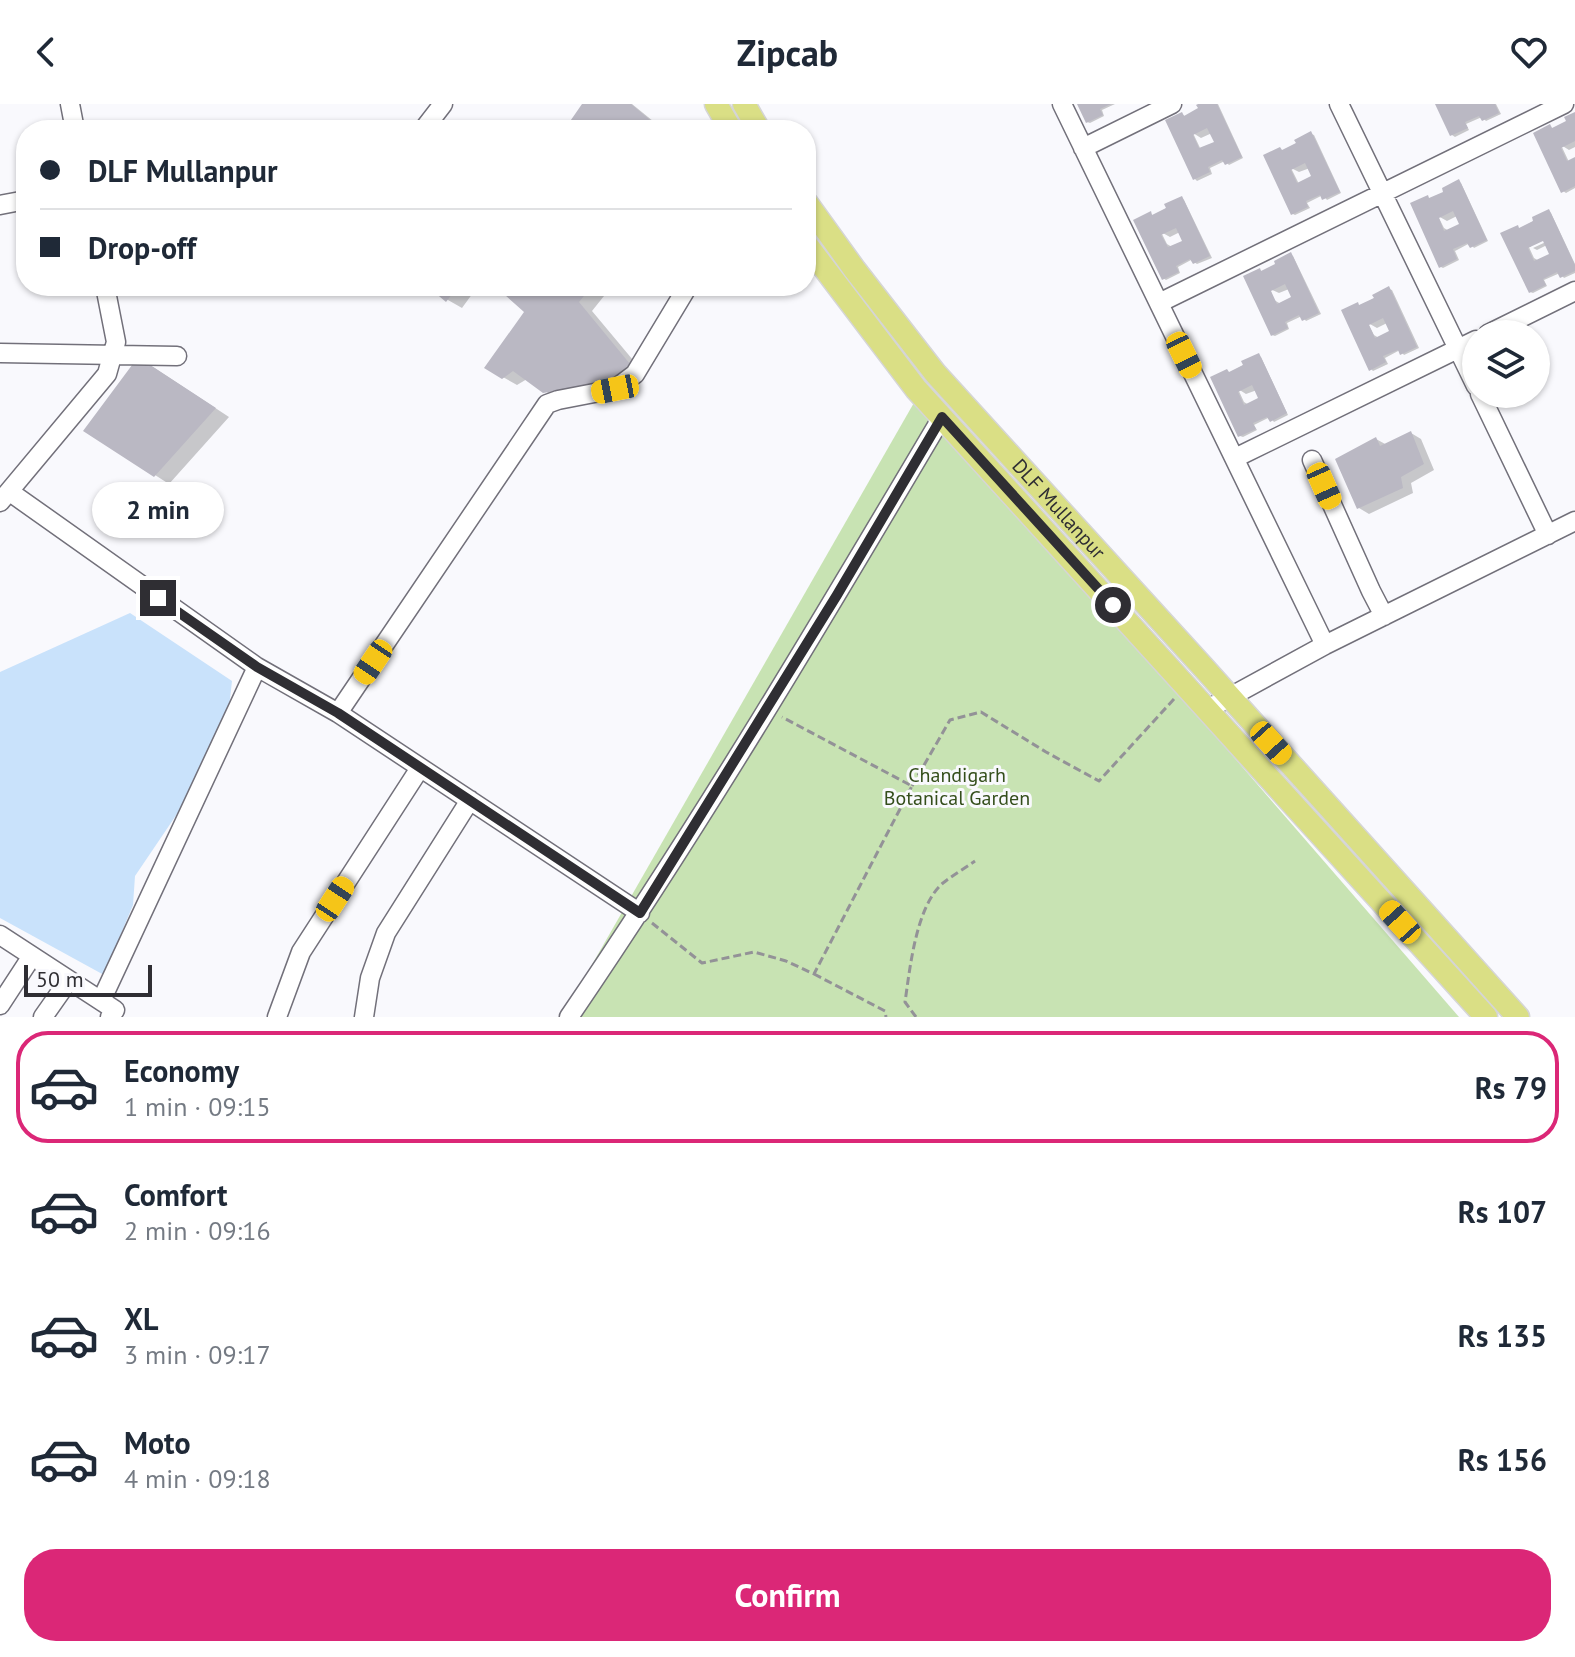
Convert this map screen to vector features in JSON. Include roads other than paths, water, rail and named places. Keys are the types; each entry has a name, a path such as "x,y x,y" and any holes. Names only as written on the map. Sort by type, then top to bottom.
{"main road":[{"name":"DLF Mullanpur","path":"816,216 935,373 1518,1017"},
{"name":"DLF Mullanpur","path":"816,257 907,377 942,417 1486,1017"}],"street":[{"path":"431,120 443,104"},
{"path":"1062,104 1325,645"},
{"path":"1083,148 1172,104"},
{"path":"1339,104 1462,357"},
{"path":"1159,303 1564,104"},
{"path":"1516,320 1575,291"},
{"path":"107,296 116,342 107,374 5,497 257,667 338,713 640,913"},
{"path":"338,713 547,404 615,389 635,374 682,296"},
{"path":"1235,458 1462,347"},
{"path":"0,353 177,356"},
{"path":"1487,408 1548,535"},
{"path":"569,1017 640,913 767,709 942,417"},
{"path":"1312,460 1384,616"},
{"path":"1208,709 1325,645 1575,521"},
{"path":"0,935 112,1011 257,667"},
{"path":"277,1017 301,952 420,768"},
{"path":"364,1017 370,978 386,933 470,800"},
{"path":"0,1005 32,956"},
{"path":"43,1017 69,980"}],"water":[{"path":"130,613 232,681 225,743 135,876 133,905 104,975 0,918 0,672"}],"park label":[{"name":"Chandigarh Botanical Garden","path":"957,786"}]}
